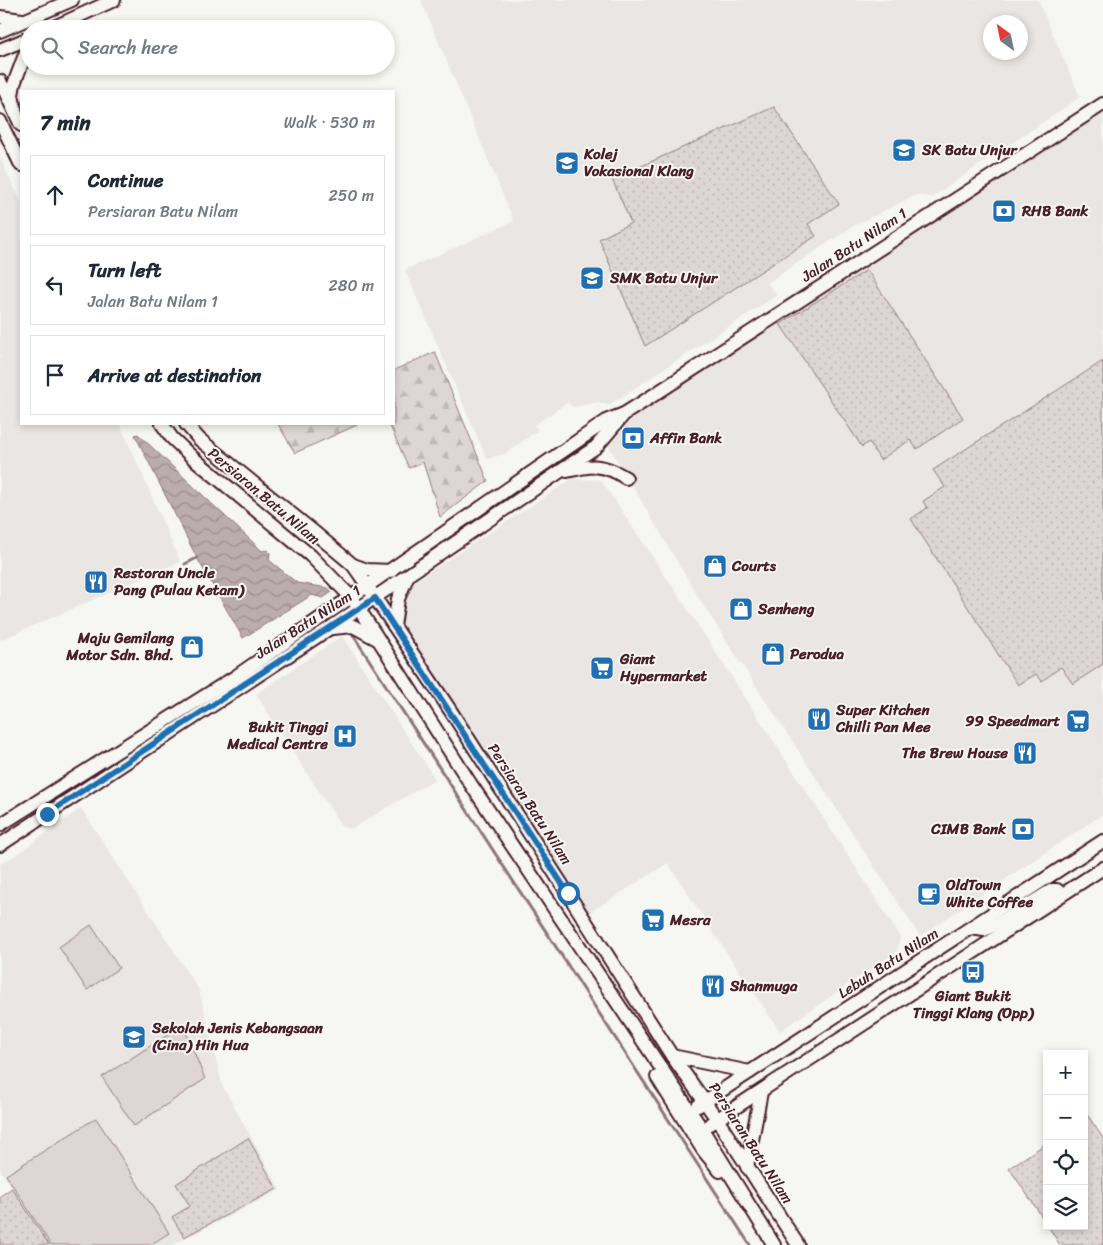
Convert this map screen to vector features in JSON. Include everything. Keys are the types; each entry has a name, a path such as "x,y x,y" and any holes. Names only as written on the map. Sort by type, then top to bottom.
{"main road":[{"path":"0,16 26,20 72,0"},
{"path":"70,20 114,0"},
{"path":"0,31 20,23"},
{"path":"0,50 20,42"},
{"path":"19,120 12,94 20,68"},
{"path":"0,81 19,120"},
{"name":"Jalan Batu Nilam 1","path":"372,592 391,571 608,420 624,414 1103,104"},
{"path":"0,121 20,163"},
{"name":"Jalan Batu Nilam 1","path":"0,826 155,726 372,592 408,575 596,447 624,414"},
{"name":"Persiaran Batu Nilam","path":"163,425 172,438 192,457 311,556 355,603 470,783 690,1111 774,1245"},
{"name":"Persiaran Batu Nilam","path":"187,425 204,443 352,565 456,718 672,1056 705,1101 798,1245"},
{"path":"559,472 596,465 607,468 626,478"},
{"path":"352,565 367,570 391,571"},
{"path":"394,626 398,599 408,575"},
{"name":"Jalan Batu Nilam 1","path":"0,845 330,628 355,603"},
{"path":"330,628 353,626 381,642"},
{"name":"Lebuh Batu Nilam","path":"690,1111 1103,841"},
{"path":"702,1130 1103,868"},
{"path":"971,928 984,930 997,924 1052,890 1057,890 1061,896"},
{"name":"Persiaran Batu Nilam","path":"610,992 665,1090 694,1135 757,1218"},
{"path":"672,1056 750,1072"},
{"path":"747,1167 760,1092"}],"shaded area":[{"path":"421,0 1038,0 1080,97 932,197 916,195 855,225 767,283 777,295 609,405 598,402 573,407 568,402 534,425 537,431 504,454 487,459 405,270 514,221"},
{"path":"1103,108 1103,814 920,936 705,608 607,443 623,422"},
{"path":"0,158 20,200 20,425 120,425 180,562 0,640"},
{"path":"572,479 601,480 696,622 900,936 897,951 780,1031 668,863 589,913 485,758 400,620 411,584"},
{"name":"Bukit Tinggi Medical Centre","path":"342,636 435,779 351,829 342,827 256,694"},
{"name":"Sekolah Jenis Kebangsaan (Cina) Hin Hua","path":"81,808 199,990 222,1085 280,1190 172,1245 49,1245 0,1169 0,864 19,853"}],"green space":[{"path":"774,107 839,204 808,224 816,236 645,346 599,239 631,223 612,179"},
{"path":"867,270 963,418 917,449 910,440 880,460 869,442 862,447 780,324"},
{"path":"435,352 488,481 440,517 423,462 409,468 389,425 395,425 395,370"},
{"path":"1103,361 1103,664 1073,684 1061,667 1042,681 1036,674 1018,685 911,519 927,508 923,501 945,487 933,470"},
{"path":"279,425 357,425 295,453"},
{"path":"91,925 119,968 87,990 59,947"},
{"path":"183,1025 205,1079 134,1126 102,1077"},
{"path":"1088,1116 1103,1138 1103,1245 1060,1245 1051,1230 1088,1230"},
{"path":"96,1118 169,1233 150,1245 51,1245 6,1175"},
{"path":"248,1138 277,1189 184,1237 172,1217 190,1206 176,1184"},
{"path":"1043,1146 1043,1218 1009,1168"},
{"path":"12,1188 49,1245 0,1245 0,1196"}],"water":[{"path":"138,434 262,551 267,550 270,553 269,560 297,583 328,588 332,592 323,598 312,595 243,638 197,558 135,435"}],"waterway":[{"path":"185,564 197,558"},
{"path":"353,635 750,1245"}],"place":[{"name":"SK Batu Unjur","path":"904,150"},
{"name":"Kolej Vokasional Klang","path":"567,163"},
{"name":"RHB Bank","path":"1004,211"},
{"name":"SMK Batu Unjur","path":"592,278"},
{"name":"Affin Bank","path":"633,438"},
{"name":"Courts","path":"715,566"},
{"name":"Restoran Uncle Pang (Pulau Ketam)","path":"96,582"},
{"name":"Senheng","path":"741,609"},
{"name":"Maju Gemilang Motor Sdn. Bhd.","path":"192,647"},
{"name":"Perodua","path":"773,654"},
{"name":"Giant Hypermarket","path":"602,668"},
{"name":"Super Kitchen Chilli Pan Mee","path":"819,719"},
{"name":"99 Speedmart","path":"1078,721"},
{"name":"Bukit Tinggi Medical Centre","path":"345,736"},
{"name":"The Brew House","path":"1025,753"},
{"name":"CIMB Bank","path":"1023,829"},
{"name":"OldTown White Coffee","path":"929,894"},
{"name":"Mesra","path":"653,920"},
{"name":"Giant Bukit Tinggi Klang (Opp)","path":"973,972"},
{"name":"Shanmuga","path":"713,986"},
{"name":"Sekolah Jenis Kebangsaan (Cina) Hin Hua","path":"134,1037"}],"route":[{"path":"47,814 375,598 568,893"}]}
